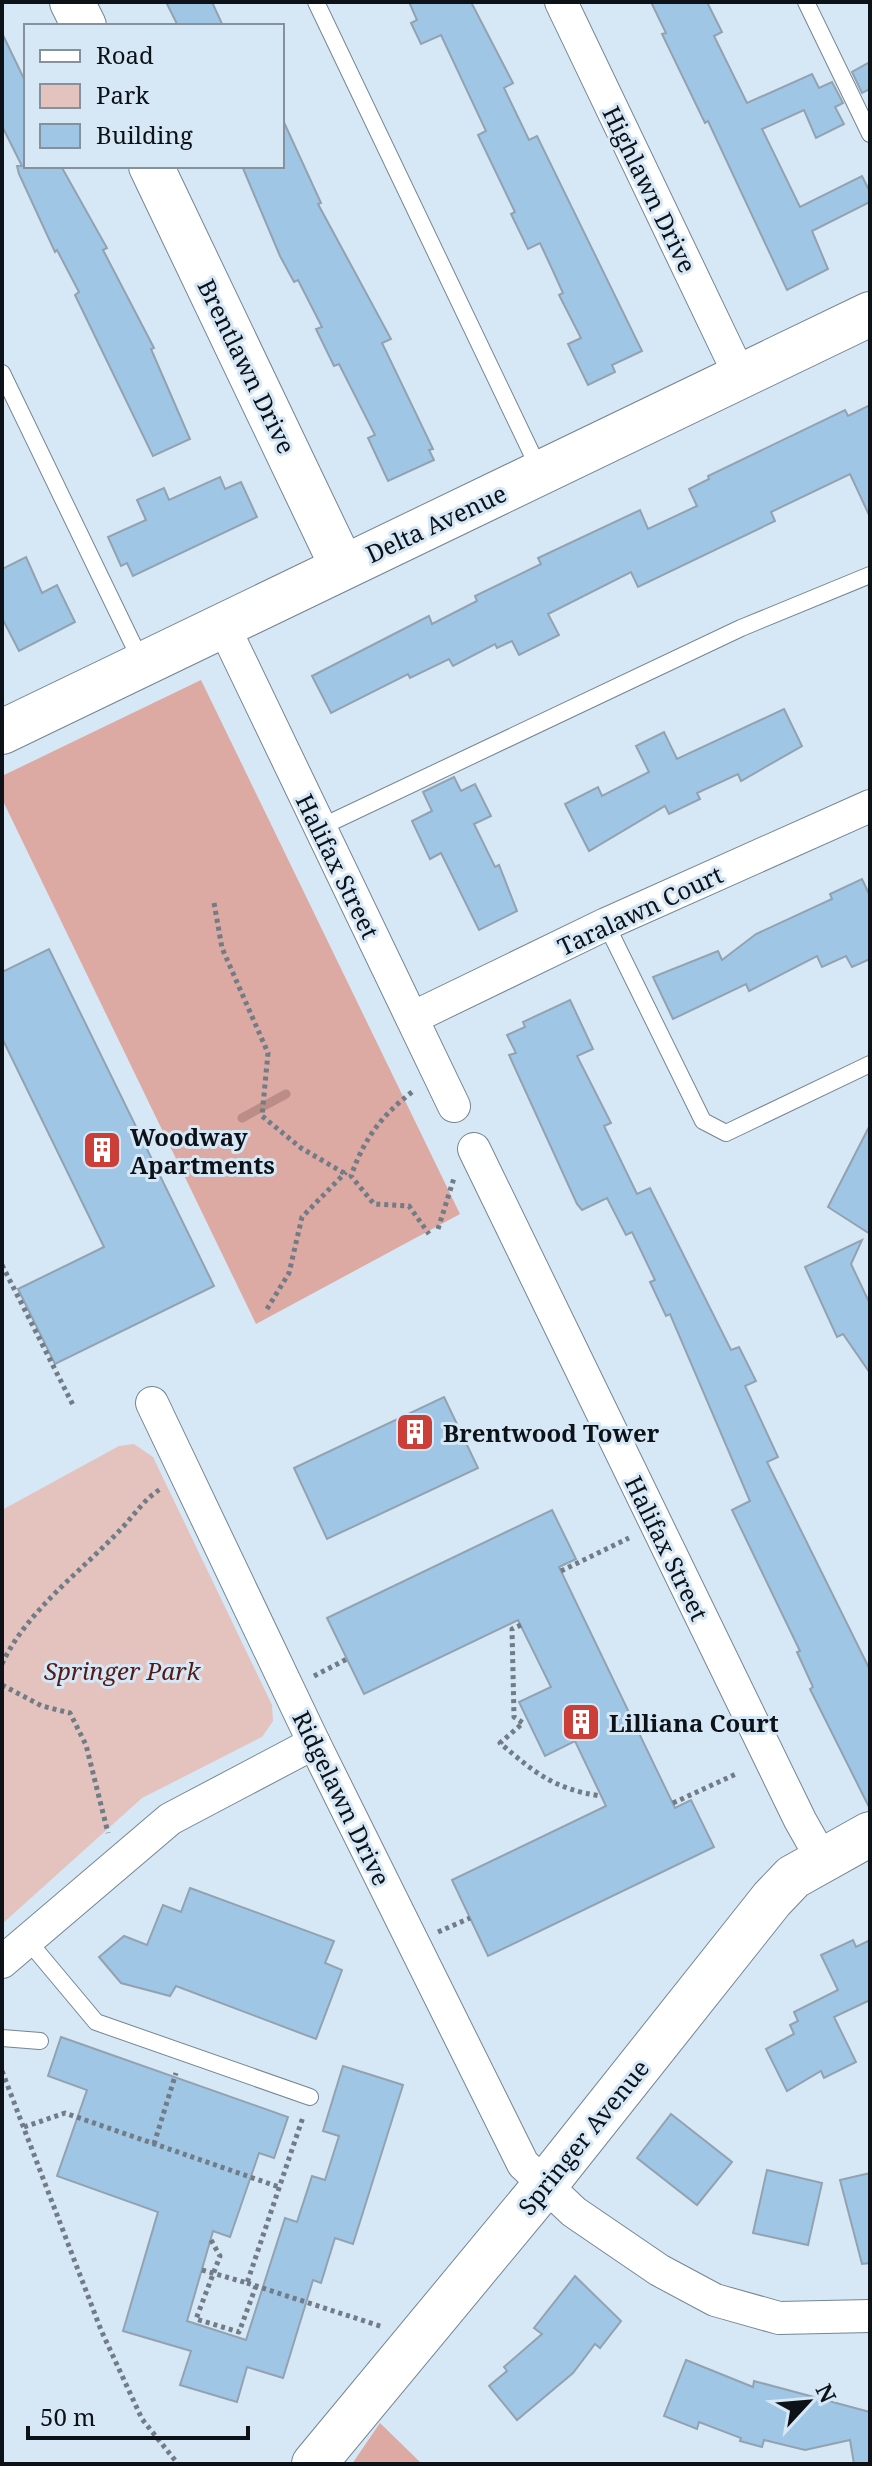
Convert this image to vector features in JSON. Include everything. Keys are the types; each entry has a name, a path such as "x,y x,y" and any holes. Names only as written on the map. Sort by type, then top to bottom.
{"street":[{"path":"72,2 83,24"},
{"name":"Highlawn Drive","path":"561,2 740,376"},
{"name":"Brentlawn Drive","path":"152,168 342,566"},
{"name":"Delta Avenue","path":"2,732 870,314"},
{"name":"Halifax Street","path":"223,625 454,1106"},
{"name":"Taralawn Court","path":"412,1018 606,924 870,806"},
{"name":"Halifax Street","path":"474,1149 800,1820 822,1859"},
{"name":"Ridgelawn Drive","path":"152,1403 314,1743 517,2152 545,2185 574,2212 622,2245 715,2300 779,2318 870,2316"},
{"path":"2,1962 170,1819 314,1743"},
{"name":"Springer Avenue","path":"314,2464 545,2185 772,1899 793,1877 870,1834"}],"lane":[{"path":"316,2 542,474"},
{"path":"806,2 870,134"},
{"path":"2,373 143,665"},
{"path":"319,828 741,628 870,575"},
{"path":"606,924 703,1121 726,1133 870,1064"},
{"path":"29,1942 96,2022 310,2097"},
{"path":"2,2038 40,2041"}],"path":[{"path":"214,903 222,948 268,1053 262,1116 301,1148 344,1173"},
{"path":"412,1092 387,1112 364,1142 351,1176 374,1204 409,1206 429,1234"},
{"path":"267,1309 289,1273 302,1217 344,1173 355,1166"},
{"path":"438,1229 454,1178"},
{"path":"2,1265 74,1407"},
{"path":"2,1664 58,1588 123,1527 143,1501 163,1487"},
{"path":"561,1571 630,1538"},
{"path":"521,1625 512,1629 512,1644 514,1717 523,1723 500,1743 533,1772 559,1787 601,1796"},
{"path":"313,1676 347,1659"},
{"path":"2,1685 42,1706 70,1713 86,1745 116,1865"},
{"path":"673,1803 736,1774"},
{"path":"437,1932 470,1918"},
{"path":"154,2144 182,2052"},
{"path":"2,2071 101,2330 142,2419 178,2464"},
{"path":"247,2283 310,2097"},
{"path":"24,2127 65,2113 279,2187"},
{"path":"211,2240 220,2256 196,2319 239,2332 256,2286"},
{"path":"202,2270 388,2328"}],"green space":[{"name":"Springer Park","path":"134,1444 153,1457 272,1705 273,1721 262,1737 142,1798 2,1924 2,1510 119,1446"}],"shaded area":[{"path":"201,680 460,1214 256,1324 2,799 2,776"},
{"path":"380,2423 422,2464 352,2464"}],"building":[{"path":"166,2 212,2 222,24 177,24"},
{"path":"409,2 471,2 513,83 504,88 529,140 537,136 642,351 612,365 615,372 588,385 568,344 581,338 559,295 563,293 540,243 528,249 511,214 515,212 478,135 486,131 441,35 421,44 411,23 417,20"},
{"path":"651,2 707,2 722,32 714,36 747,103 812,74 819,88 832,82 843,103 835,107 844,124 816,138 804,110 762,129 800,207 862,176 870,192 870,202 812,231 828,269 787,290 708,121 705,123 662,34 666,33"},
{"path":"2,33 24,79 24,168 62,168 107,248 103,250 154,348 151,349 190,439 153,456 75,295 79,292 57,250 55,252 19,174 17,166 22,166 2,126"},
{"path":"870,62 870,89 862,93 852,72"},
{"path":"284,122 321,203 318,204 391,339 382,343 433,449 429,450 434,460 388,481 368,438 375,435 339,364 334,366 316,329 322,327 298,280 294,282 243,168 284,168"},
{"path":"870,405 870,517 850,474 771,512 775,521 638,587 631,572 548,614 559,635 519,655 512,641 497,648 495,644 453,666 449,659 410,678 408,674 331,713 312,676 429,616 432,624 477,601 475,596 541,564 538,558 640,510 648,529 697,506 689,489 709,479 708,476 845,410 848,416"},
{"path":"220,477 225,489 241,482 257,517 133,576 127,563 121,566 108,537 146,520 137,500 164,488 169,500"},
{"path":"26,557 42,593 57,585 75,622 19,651 2,618 2,569"},
{"path":"784,709 802,746 741,781 738,774 697,793 700,799 669,814 665,806 589,851 565,804 598,787 602,796 649,772 636,746 664,732 677,759"},
{"path":"454,777 461,791 475,784 491,816 474,824 495,867 499,865 517,911 479,930 441,853 430,859 412,821 432,811 423,792"},
{"path":"862,879 870,896 870,959 852,967 846,956 822,967 817,956 749,991 746,984 673,1019 653,977 718,951 722,960 756,934 832,899 830,894"},
{"name":"Woodway Apartments","path":"49,949 214,1286 55,1364 18,1289 104,1247 2,1038 2,972"},
{"path":"570,1000 593,1049 577,1056 611,1123 604,1126 637,1194 650,1188 731,1350 739,1347 756,1381 745,1386 778,1457 767,1462 870,1670 870,1809 810,1689 813,1687 797,1652 800,1651 732,1510 750,1501 670,1314 666,1316 650,1282 655,1280 632,1232 626,1235 607,1198 582,1210 577,1204 509,1055 516,1053 507,1035 525,1027 523,1022"},
{"path":"870,1125 870,1234 828,1207"},
{"path":"862,1240 851,1264 870,1304 870,1373 843,1334 837,1337 805,1267"},
{"name":"Brentwood Tower","path":"444,1397 478,1468 327,1539 294,1468"},
{"name":"Lilliana Court","path":"552,1510 576,1559 559,1567 675,1808 691,1800 714,1847 488,1956 452,1880 606,1806 575,1741 545,1756 519,1702 551,1687 518,1620 364,1694 327,1618"},
{"path":"190,1888 334,1941 325,1963 342,1970 316,2039 176,1986 170,1996 121,1983 99,1957 124,1936 147,1945 163,1905 181,1912"},
{"path":"853,1940 856,1947 870,1940 870,2000 834,2017 856,2062 824,2078 821,2071 787,2091 766,2049 794,2034 790,2025 798,2021 794,2012 838,1990 821,1955"},
{"path":"61,2037 288,2117 274,2158 259,2153 230,2237 213,2231 187,2321 246,2340 285,2218 297,2222 312,2176 325,2180 339,2136 323,2131 343,2066 403,2085 353,2244 335,2238 321,2283 313,2280 283,2378 247,2367 237,2402 180,2385 191,2351 123,2331 158,2212 57,2176 87,2090 48,2076"},
{"path":"671,2114 732,2162 697,2205 637,2158"},
{"path":"767,2170 822,2183 808,2245 753,2233"},
{"path":"870,2173 870,2263 862,2264 840,2180"},
{"path":"575,2276 621,2321 600,2348 595,2344 573,2373 517,2420 489,2386 507,2371 504,2367 542,2334 534,2328"},
{"path":"686,2360 753,2387 754,2381 870,2412 870,2464 854,2464 850,2440 805,2450 764,2440 762,2447 740,2441 741,2438 699,2422 697,2429 664,2416"}],"waterway":[{"path":"242,1118 286,1094"}],"place":[{"name":"Woodway Apartments","path":"102,1150"},
{"name":"Brentwood Tower","path":"415,1432"},
{"name":"Lilliana Court","path":"581,1722"}]}
